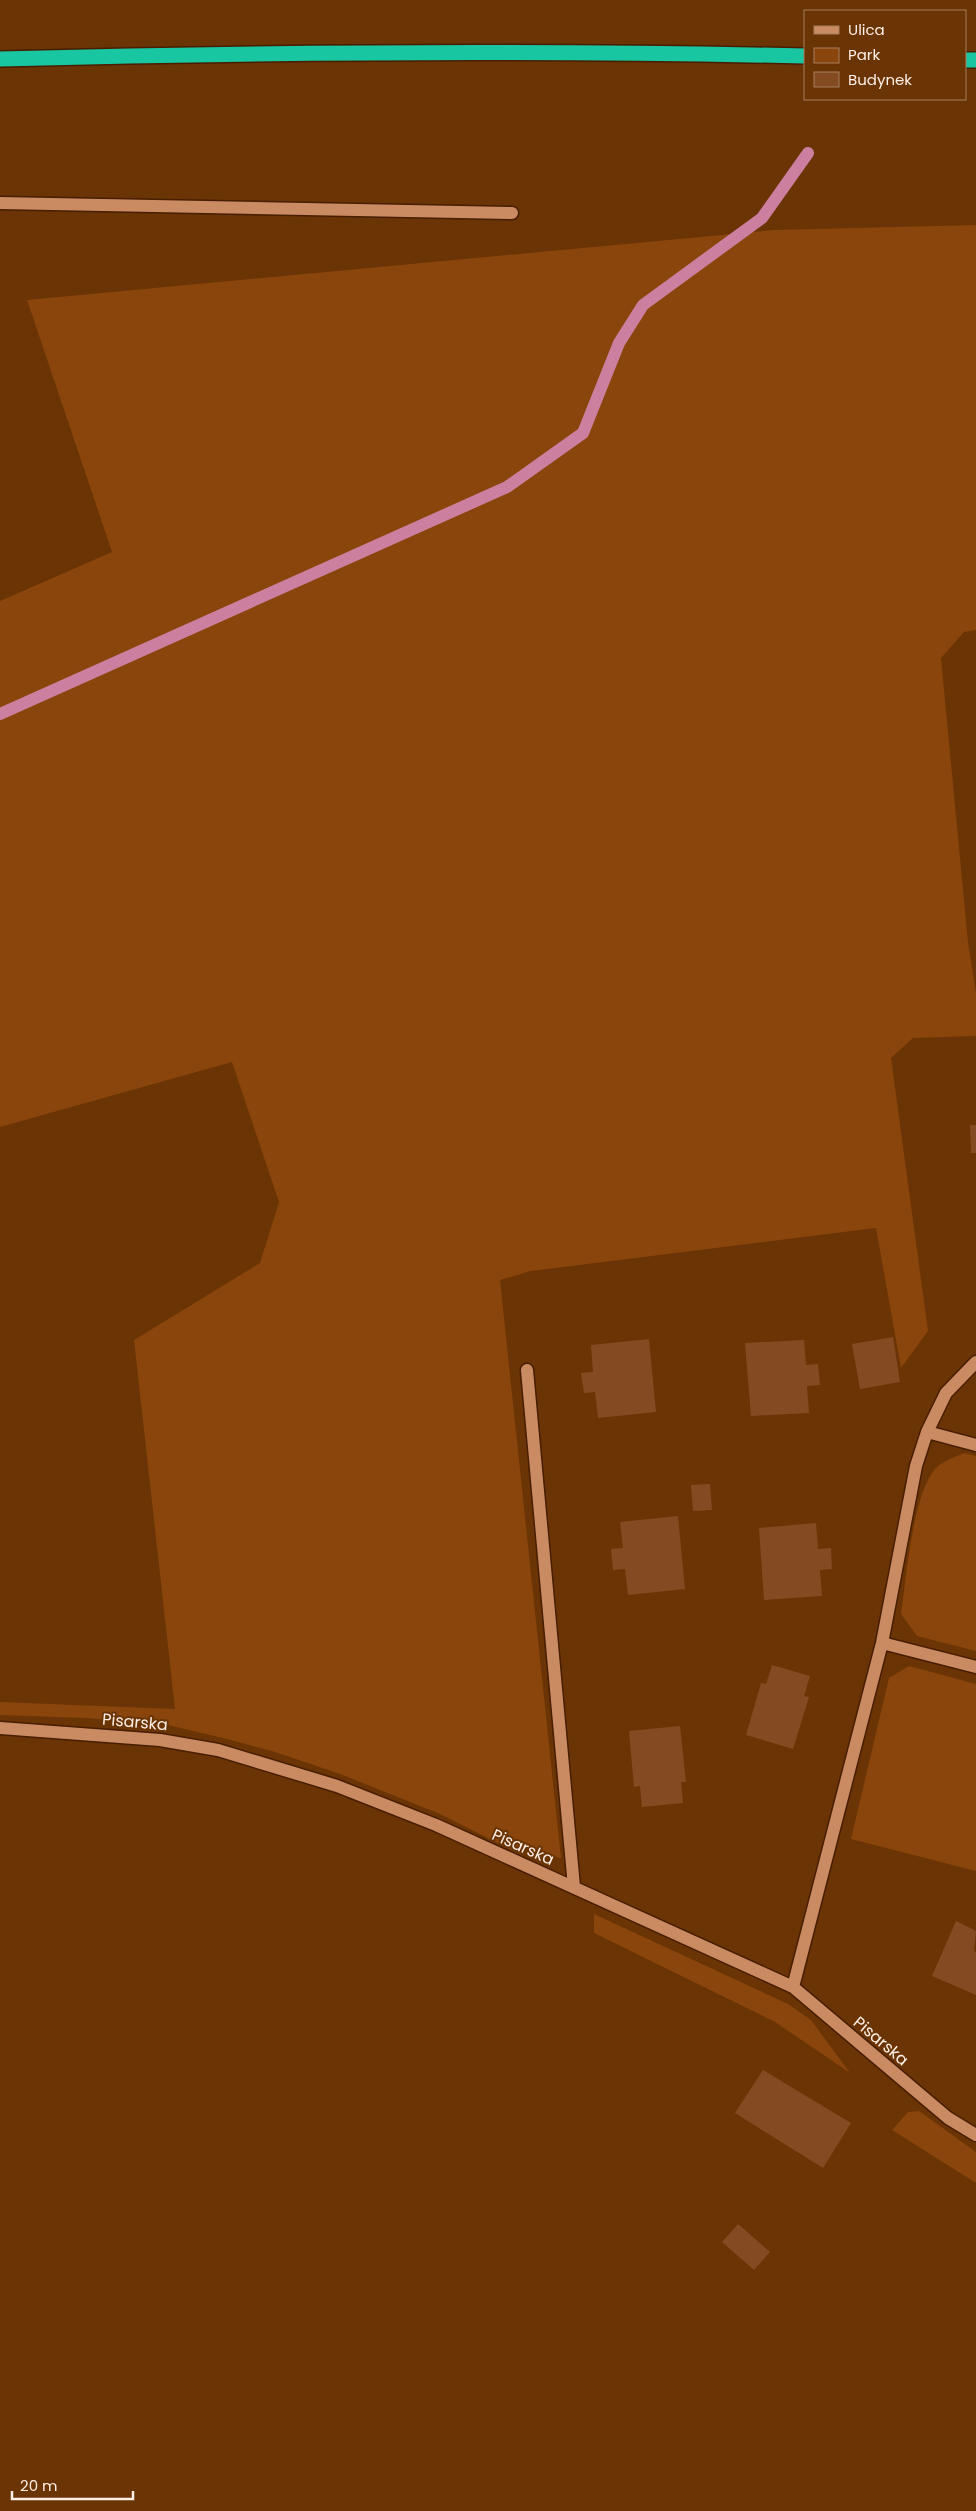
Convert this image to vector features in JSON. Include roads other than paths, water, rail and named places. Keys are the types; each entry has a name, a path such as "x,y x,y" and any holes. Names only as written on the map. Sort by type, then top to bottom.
{"highway":[{"path":"0,59 225,53 589,52 804,56"}],"street":[{"path":"0,203 512,212"},
{"path":"793,1987 882,1642 916,1466 927,1432 946,1393 976,1362"},
{"path":"527,1370 574,1887"},
{"path":"927,1432 976,1445"},
{"path":"882,1642 976,1667"},
{"name":"Pisarska","path":"0,1728 160,1740 218,1750 337,1786 436,1825 793,1987 948,2118 976,2135"}],"waterway":[{"path":"0,714 507,487 583,433 619,343 643,305 762,218 808,153"}]}
